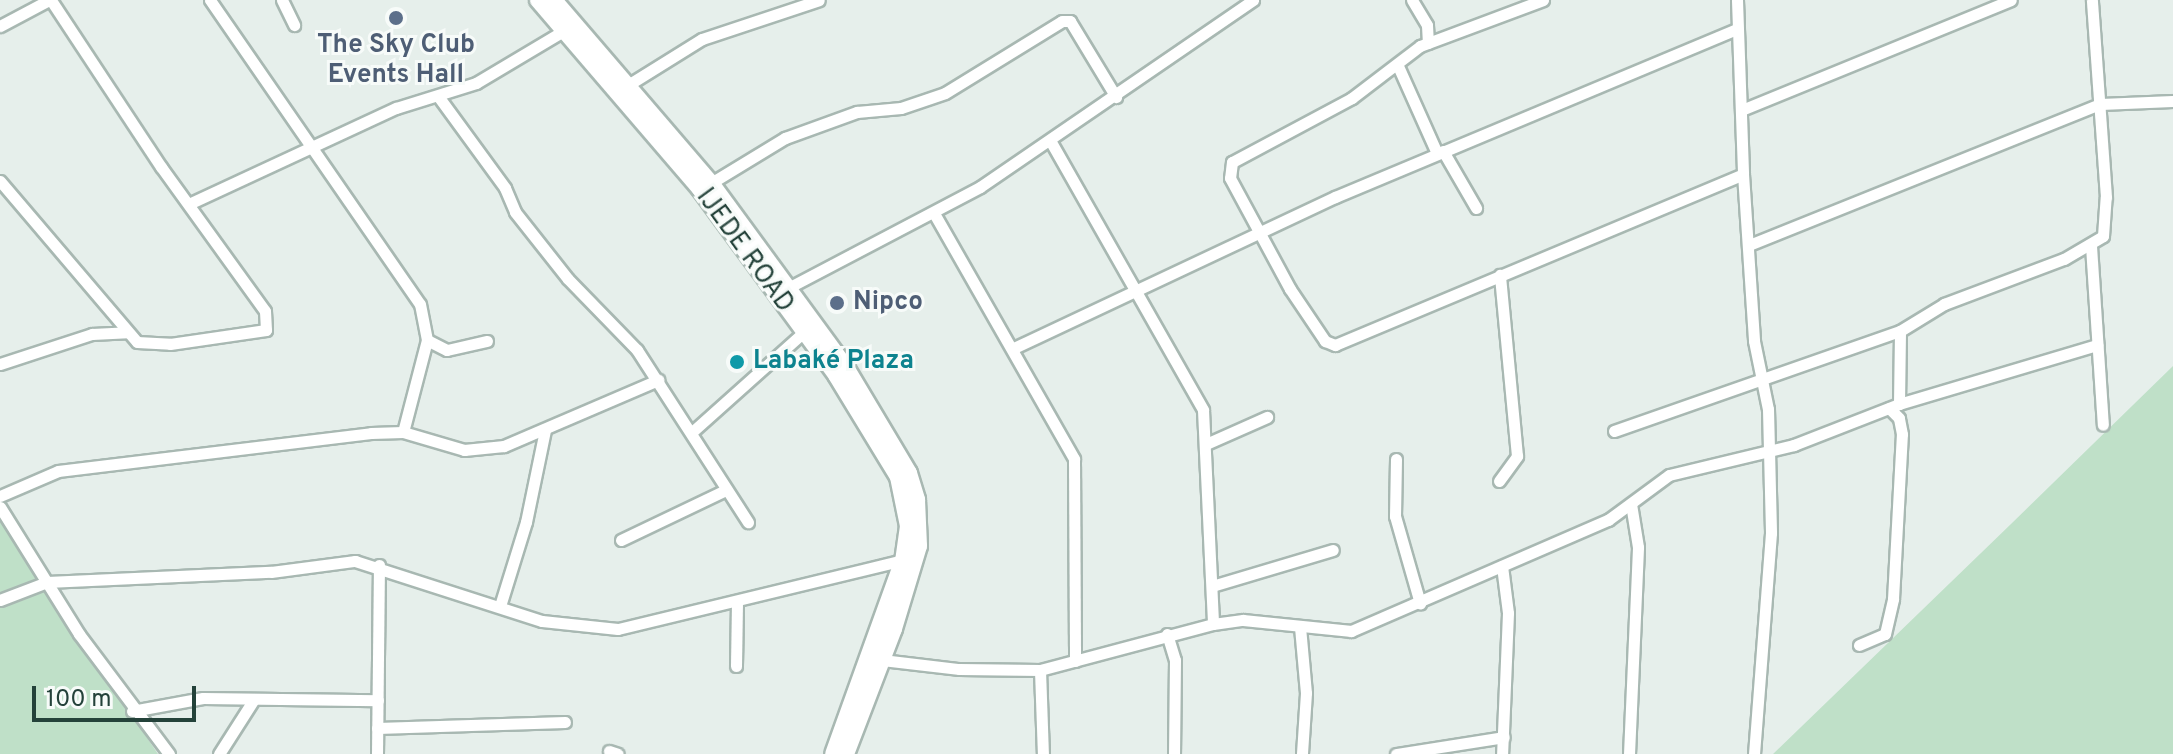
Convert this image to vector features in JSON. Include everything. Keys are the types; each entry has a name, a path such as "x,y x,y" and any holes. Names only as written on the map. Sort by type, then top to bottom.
{"main road":[{"name":"IJEDE ROAD","path":"538,0 700,189 875,434 898,477 908,526 903,560 833,754"},
{"name":"IJEDE ROAD","path":"554,0 711,183 887,429 917,500 919,546 882,660 846,754"}],"street":[{"path":"0,26 50,0 161,167 191,203 268,317 266,330 170,344 137,342 0,181"},
{"path":"210,0 311,148 409,282 420,304 427,340 403,432"},
{"path":"282,0 294,25"},
{"path":"628,85 702,39 819,0"},
{"path":"786,289 935,215 1051,142 1253,0"},
{"path":"1412,0 1427,25 1428,43"},
{"path":"1543,0 1428,43 1309,123 1232,162 1230,178 1260,235 1290,289 1331,345 1743,174"},
{"path":"1737,0 1736,29 1744,109 1743,174 1759,379 1768,409 1771,533 1754,754"},
{"path":"1744,109 2011,0"},
{"path":"1614,431 1900,331 1944,304 2091,246 2103,236 2107,222 2092,0"},
{"path":"711,183 785,138 857,112 901,108 945,93 1062,21 1070,21 1116,97"},
{"path":"1014,348 1440,152 1736,29"},
{"path":"191,203 396,108 476,83 565,30"},
{"path":"1398,66 1440,152 1476,208"},
{"path":"438,96 505,188 515,212 658,380 748,522"},
{"path":"1749,245 2100,104 2173,101"},
{"path":"1051,142 1197,393 1206,444 1213,624"},
{"path":"935,215 1014,348 1074,459 1075,661"},
{"path":"2091,246 2103,425"},
{"path":"1499,481 1517,456 1500,275"},
{"path":"1859,645 1885,634 1893,599 1902,434 1894,406 1900,331"},
{"path":"0,364 92,334 127,332"},
{"path":"692,432 804,332"},
{"path":"427,340 447,350 487,341"},
{"path":"882,660 959,669 1040,670 1167,634 1243,620 1351,631 1608,520 1669,475 1768,451 1894,406 2097,345"},
{"path":"0,496 58,471 403,432 464,450 504,446 658,380"},
{"path":"1206,444 1267,417"},
{"path":"500,606 531,504 545,430"},
{"path":"1396,459 1395,516 1420,603"},
{"path":"621,540 726,490"},
{"path":"1629,754 1638,547 1631,504"},
{"path":"0,507 132,711 169,754"},
{"path":"1212,586 1333,550"},
{"path":"0,600 47,582 271,572 330,561 379,565 542,621 609,629 903,560"},
{"path":"377,754 379,565"},
{"path":"1502,566 1508,613 1502,754"},
{"path":"736,666 737,601"},
{"path":"1300,627 1306,693 1302,754"},
{"path":"1167,634 1175,660 1174,754"},
{"path":"1040,670 1043,754"},
{"path":"132,711 203,698 378,700"},
{"path":"219,754 254,699"},
{"path":"377,728 565,722"},
{"path":"1396,754 1504,737"}],"green space":[{"path":"2173,366 2173,754 1773,754 2011,524"},
{"path":"0,521 119,696 158,754 0,754"}],"place":[{"name":"The Sky Club Events Hall","path":"396,18"},
{"name":"Nipco","path":"837,303"},
{"name":"Labaké Plaza","path":"737,362"}]}
